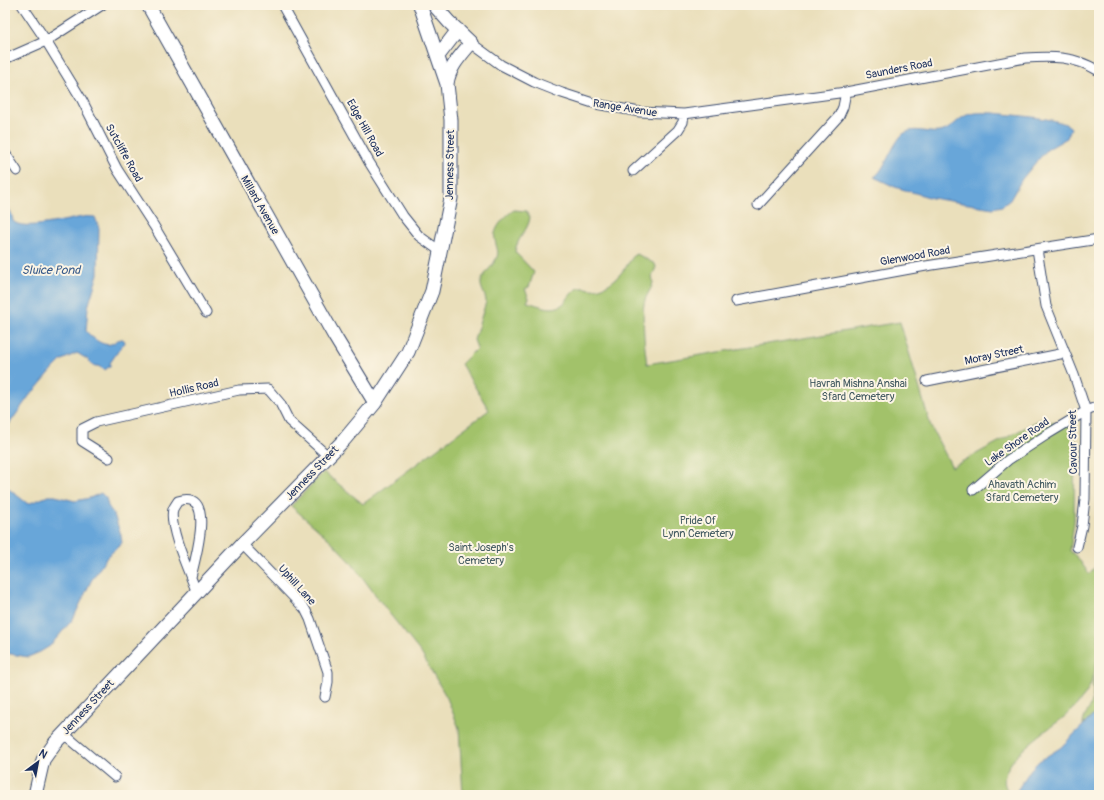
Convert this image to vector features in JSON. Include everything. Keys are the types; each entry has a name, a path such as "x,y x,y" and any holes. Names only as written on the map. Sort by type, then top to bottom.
{"street":[{"name":"Sutcliffe Road","path":"22,5 82,100 117,169 154,226 206,313"},
{"path":"5,59 46,41 102,5"},
{"name":"Millard Avenue","path":"148,5 335,337 375,403"},
{"name":"Edge Hill Road","path":"282,5 370,162 403,216 419,236 440,251"},
{"name":"Jenness Street","path":"35,795 43,760 55,743 242,544 344,440 375,403 408,352 432,291 451,198 451,120 447,84 420,5"},
{"name":"Range Avenue","path":"434,5 471,43 501,65 534,82 596,104 640,112 684,114 846,92"},
{"path":"438,56 458,30"},
{"name":"Jenness Street","path":"447,84 453,66 471,43"},
{"name":"Saunders Road","path":"846,92 1031,57 1050,56 1069,58 1088,64 1099,71"},
{"path":"758,205 839,116 843,107 846,92"},
{"path":"633,171 677,131 683,122 684,114"},
{"path":"5,154 17,170"},
{"name":"Glenwood Road","path":"736,301 918,267 1099,239"},
{"name":"Cavour Street","path":"1037,249 1046,306 1066,353 1086,411 1085,499 1082,526 1077,547"},
{"name":"Moray Street","path":"927,381 1066,353"},
{"name":"Hollis Road","path":"109,458 82,441 82,429 96,422 239,390 268,389 280,404 289,420 328,456"},
{"name":"Lake Shore Road","path":"973,490 1008,460 1086,411 1099,406"},
{"path":"191,577 199,536 201,515 198,505 186,498 178,501 173,509 173,519 175,536 197,593"},
{"name":"Uphill Lane","path":"242,544 305,609 310,619 328,672 325,697"},
{"path":"64,734 115,777"}],"green space":[{"path":"514,210 526,211 530,217 515,252 534,272 529,287 525,289 529,298 527,302 551,308 560,306 577,289 595,289 608,285 618,276 634,255 637,254 655,264 656,267 652,277 653,283 646,297 643,313 647,364 900,322 931,427 952,467 1041,419 1072,428 1075,432 1074,522 1070,551 1078,558 1089,574 1099,562 1098,656 1094,676 1081,701 1064,717 1033,741 1011,763 1005,775 1005,785 1012,795 463,795 459,728 447,698 421,653 350,561 330,540 291,506 324,472 363,504 489,410 461,364 477,348 474,340 486,302 481,287 481,282 497,256 498,252 495,240 496,231 507,215"},
{"path":"1099,671 1099,710 1083,725 1084,718 1090,708 1093,697 1094,679"}],"water":[{"path":"994,113 1048,119 1067,125 1071,128 1067,138 1048,149 1036,162 1022,179 1010,200 1002,206 993,208 932,198 895,187 874,177 881,170 895,144 903,134 916,130 939,132 947,129 970,114"},
{"name":"Sluice Pond","path":"5,207 12,214 13,221 18,224 26,225 46,224 84,217 95,217 99,228 98,274 88,307 86,331 94,339 104,344 108,345 121,339 125,341 110,363 110,366 105,370 98,366 94,366 87,359 77,353 62,360 32,392 5,430"},
{"path":"5,486 28,504 48,496 55,496 75,501 90,498 101,493 106,498 121,535 122,543 107,557 91,581 73,619 50,646 28,657 5,653"},
{"path":"1099,710 1099,795 1014,795 1031,769 1039,761 1060,748"}],"park label":[{"name":"Havrah Mishna Anshai Sfard Cemetery","path":"858,389"},
{"name":"Ahavath Achim Sfard Cemetery","path":"1022,490"},
{"name":"Pride Of Lynn Cemetery","path":"698,526"},
{"name":"Saint Joseph's Cemetery","path":"481,553"}]}
